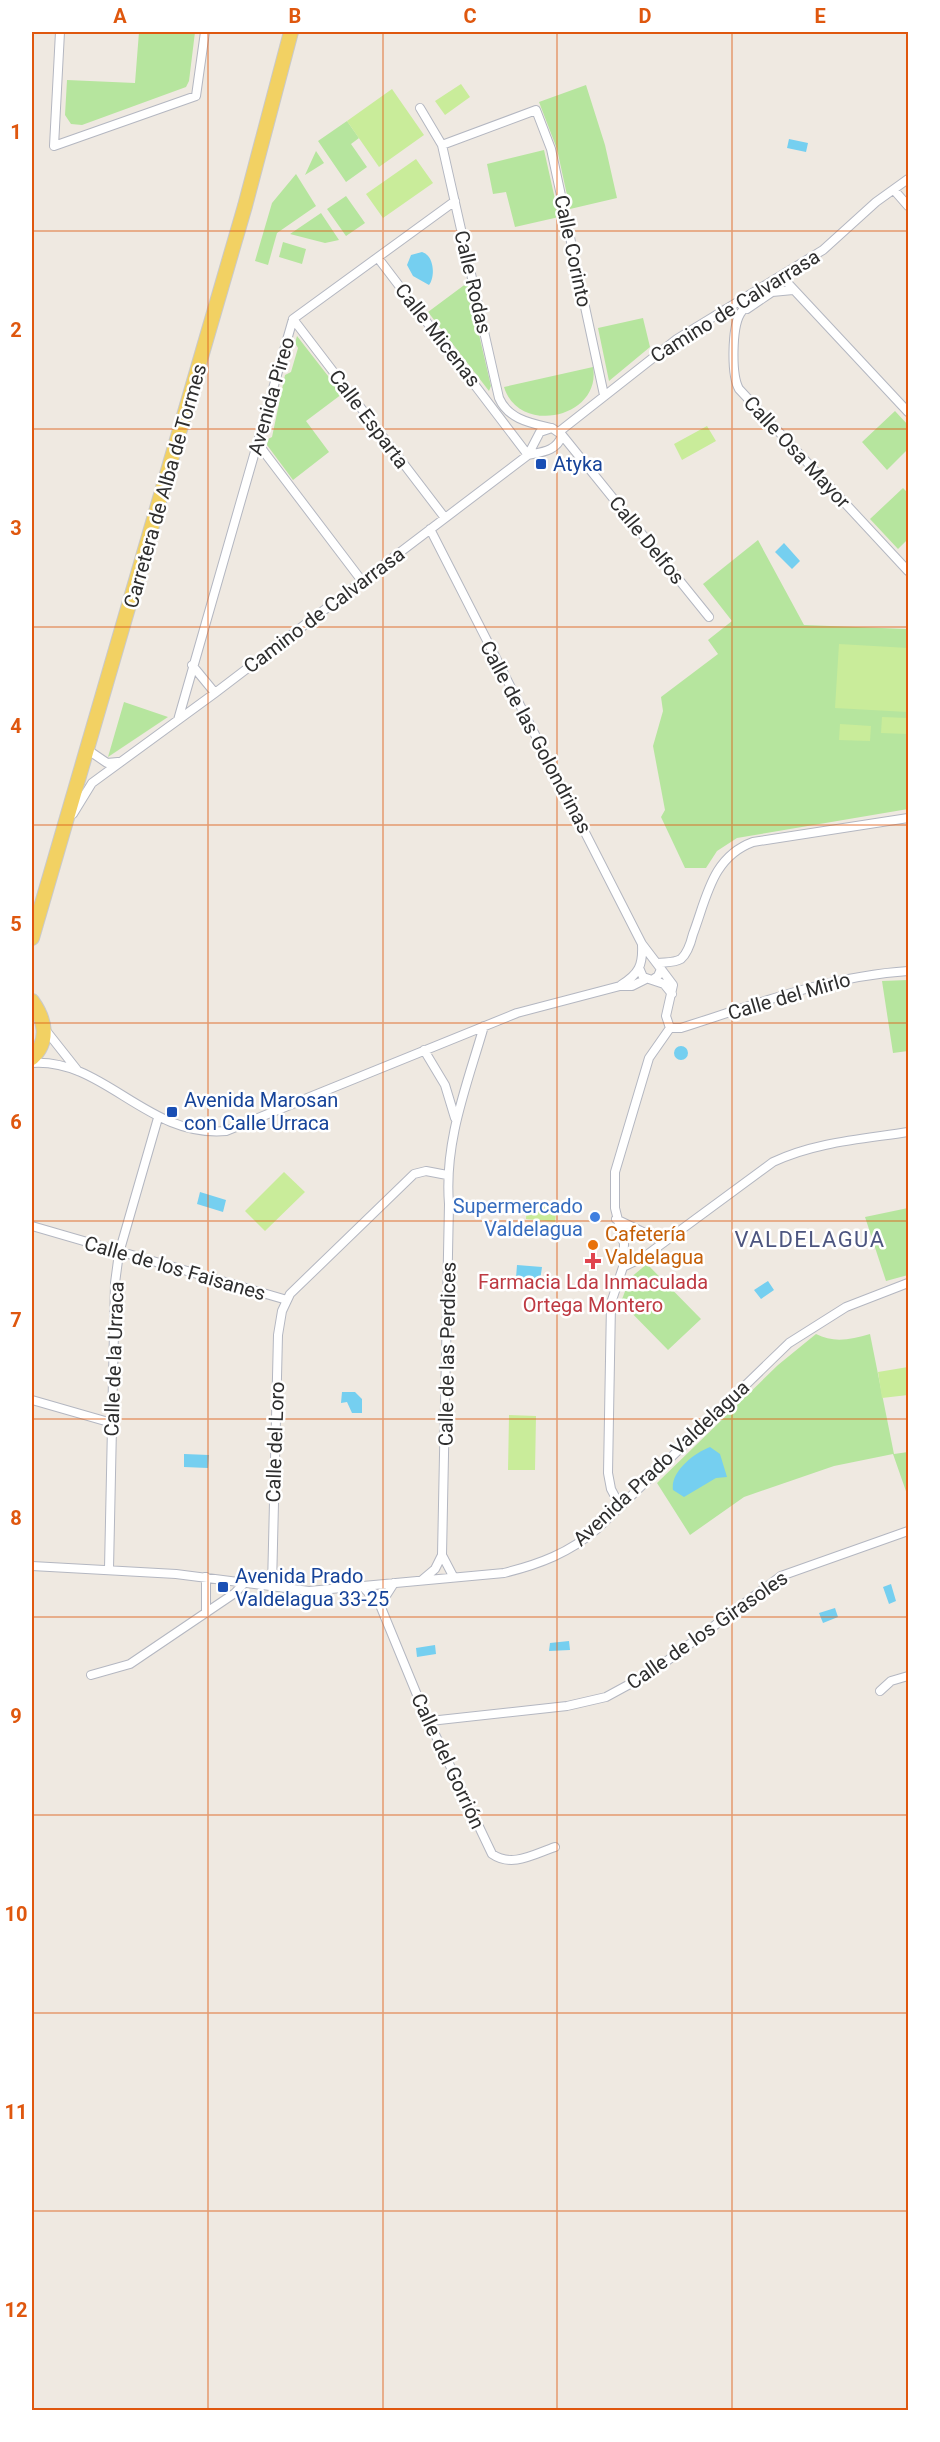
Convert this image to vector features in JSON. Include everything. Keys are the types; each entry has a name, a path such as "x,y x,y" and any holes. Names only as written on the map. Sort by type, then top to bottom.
{"main road":[{"name":"Carretera de Alba de Tormes","path":"32,938 245,206 291,32"},
{"path":"32,1000 42,1015 44,1028 42,1043 32,1061"}],"street":[{"path":"60,32 54,146 196,96 205,32"},
{"name":"Calle Rodas","path":"420,108 442,145 501,410"},
{"name":"Calle Corinto","path":"442,145 536,110 551,149 604,395"},
{"name":"Camino de Calvarrasa","path":"558,431 709,317 755,292 770,289 782,277 836,240 876,202 909,179"},
{"path":"894,190 909,206"},
{"name":"Avenida Pireo","path":"178,720 293,319 455,201"},
{"name":"Calle Micenas","path":"378,258 501,410 528,455"},
{"path":"782,277 909,412"},
{"path":"740,314 757,303 770,289 793,290"},
{"path":"755,292 757,303"},
{"name":"Calle Osa Mayor","path":"755,292 751,302 740,314 733,372 738,389 909,571"},
{"name":"Calle Esparta","path":"293,319 445,518"},
{"path":"501,410 558,431"},
{"path":"528,455 540,432 558,431"},
{"path":"531,446 539,453 549,451 559,443 558,431"},
{"name":"Calle Delfos","path":"558,431 709,617"},
{"path":"258,444 363,581"},
{"name":"Camino de Calvarrasa","path":"64,831 92,783 215,693 528,455 539,453"},
{"name":"Calle de las Golondrinas","path":"430,529 651,964"},
{"path":"192,665 215,693"},
{"path":"88,750 107,763 119,762"},
{"path":"620,986 651,964 674,962 687,952 712,878 720,864 740,847 753,842 909,818"},
{"path":"32,1061 60,1063 78,1071 158,1118 198,1132 226,1131 517,1012 620,986 632,986 649,980 658,976 651,964"},
{"path":"649,980 651,964"},
{"path":"620,1506 611,1489 608,1455 611,1303 622,1267 624,1244 616,1218 614,1193 618,1156 649,1058 670,1028 666,1016 673,985 651,964"},
{"name":"Calle del Mirlo","path":"670,1028 681,1028 838,980 909,971"},
{"path":"649,980 664,984 672,994"},
{"name":"Calle de las Perdices","path":"453,1576 442,1555 449,1204 447,1175 455,1118 484,1026"},
{"path":"44,1028 78,1071"},
{"name":"Calle de las Perdices","path":"424,1050 447,1089 455,1118"},
{"path":"447,1089 455,1092 466,1089"},
{"name":"Calle de la Urraca","path":"109,1569 116,1283 119,1253 158,1118"},
{"path":"622,1267 645,1257 773,1162 793,1153 909,1132"},
{"name":"Calle de los Faisanes","path":"32,1226 287,1300 307,1275 414,1174 426,1171 447,1175"},
{"path":"616,1218 664,1242"},
{"name":"Avenida Prado Valdelagua","path":"32,1566 109,1569 120,1572 206,1577 309,1591 504,1573 552,1559 586,1538 770,1360 826,1318 846,1307 909,1283"},
{"name":"Calle del Loro","path":"272,1586 278,1335 287,1300"},
{"path":"32,1400 112,1423"},
{"name":"Calle de los Girasoles","path":"430,1721 546,1709 606,1697 651,1672 781,1576 909,1531"},
{"path":"422,1580 435,1569 442,1555"},
{"path":"206,1577 206,1613"},
{"path":"91,1675 130,1664 235,1593 246,1581"},
{"path":"380,1605 394,1583"},
{"name":"Calle del Gorrión","path":"362,1586 380,1605 430,1721 492,1854 500,1859 513,1861 555,1846"},
{"path":"880,1692 891,1681 909,1676"}],"green space":[{"path":"139,32 195,32 189,81 186,87 82,125 71,124 65,115 67,80 135,83"},
{"path":"461,84 470,97 445,115 435,101"},
{"path":"586,85 605,145 617,198 570,209 557,149 539,102"},
{"path":"392,89 424,135 379,167 347,121"},
{"path":"347,121 359,138 351,144 367,167 346,182 318,141"},
{"path":"544,150 559,217 515,227 506,192 493,194 487,164"},
{"path":"316,151 324,163 305,175"},
{"path":"416,159 433,183 383,218 366,194"},
{"path":"296,174 316,206 277,233 268,265 255,261 272,203"},
{"path":"346,196 365,223 346,236 327,209"},
{"path":"321,213 339,240 325,243 290,234"},
{"path":"283,242 306,249 302,264 279,257"},
{"path":"467,283 491,386 489,391 428,312"},
{"path":"643,318 650,347 609,381 598,328"},
{"path":"297,336 342,394 306,421 329,452 293,480 267,445 268,439 272,437 285,375 291,372 298,348 295,343"},
{"path":"593,367 592,385 585,399 573,409 558,415 541,416 526,412 512,402 504,387"},
{"path":"895,411 908,425 908,449 887,470 862,442"},
{"path":"707,426 716,441 682,460 674,444"},
{"path":"903,488 908,493 908,539 898,549 870,519"},
{"path":"758,540 804,625 908,629 908,809 737,838 717,851 706,868 685,868 661,817 665,810 653,746 663,711 661,697 718,654 708,640 732,621 703,584"},
{"path":"839,644 908,648 908,712 835,708"},
{"path":"124,702 168,717 108,757"},
{"path":"882,717 908,718 908,734 881,733"},
{"path":"840,724 871,726 870,741 839,740"},
{"path":"908,980 908,1051 893,1053 882,981"},
{"path":"284,1172 305,1192 265,1231 245,1211"},
{"path":"527,1203 557,1206 555,1222 526,1219"},
{"path":"908,1208 908,1275 886,1281 865,1217"},
{"path":"647,1264 701,1319 668,1350 621,1302 630,1278"},
{"path":"816,1334 829,1339 842,1340 870,1334 894,1454 908,1452 908,1497 893,1454 834,1466 744,1497 690,1535 657,1483 778,1365"},
{"path":"908,1367 908,1395 882,1398 878,1372"},
{"path":"509,1415 536,1416 535,1470 508,1470"}],"water":[{"path":"789,139 808,143 806,152 787,148"},
{"path":"422,252 432,262 432,277 429,285 413,276 407,265 411,255"},
{"path":"784,543 800,561 792,569 775,552"},
{"path":"678,1046 684,1046 688,1053 684,1060 678,1060 674,1056 674,1050"},
{"path":"200,1192 226,1200 223,1212 197,1204"},
{"path":"517,1265 542,1267 540,1281 516,1278"},
{"path":"768,1281 774,1290 761,1299 754,1290"},
{"path":"342,1392 355,1392 362,1399 362,1413 352,1413 347,1402 341,1403"},
{"path":"710,1447 720,1454 727,1477 716,1478 684,1497 673,1490 675,1477 684,1464"},
{"path":"184,1454 209,1455 208,1468 184,1467"},
{"path":"891,1584 896,1601 889,1604 883,1587"},
{"path":"835,1608 838,1617 823,1623 819,1613"},
{"path":"569,1641 570,1650 549,1651 550,1643"},
{"path":"435,1645 436,1654 417,1657 416,1648"}],"place":[{"name":"Atyka","path":"541,464"},
{"name":"Avenida Marosan con Calle Urraca","path":"172,1112"},
{"name":"Supermercado Valdelagua","path":"595,1217"},
{"name":"Cafetería Valdelagua","path":"593,1245"},
{"name":"Farmacia Lda Inmaculada Ortega Montero","path":"593,1261"},
{"name":"Avenida Prado Valdelagua 33-25","path":"223,1587"}],"district":[{"name":"VALDELAGUA","path":"810,1239"}]}
